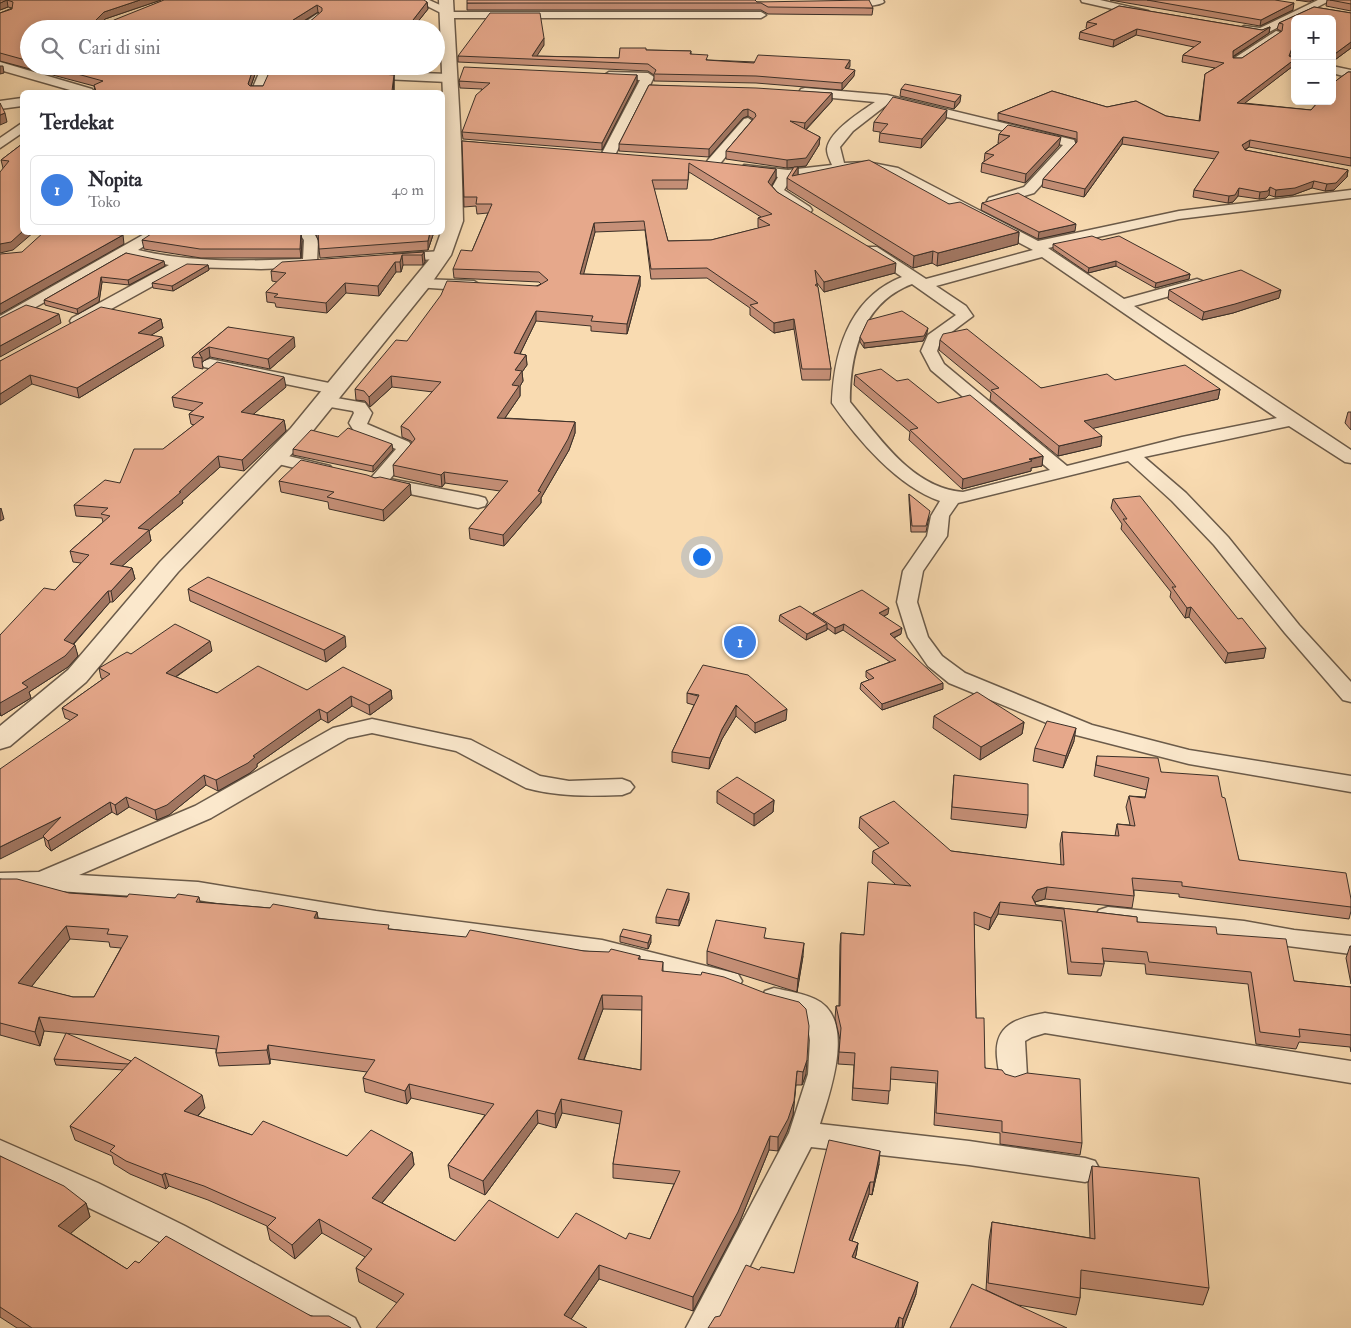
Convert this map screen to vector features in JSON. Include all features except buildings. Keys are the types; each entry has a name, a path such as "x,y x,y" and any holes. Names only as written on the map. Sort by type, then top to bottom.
{"street":[{"path":"420,0 445,9 527,16 762,19 757,4 767,4"},
{"path":"1086,0 1152,14"},
{"path":"1261,32 1326,0"},
{"path":"832,3 879,2"},
{"path":"526,3 527,16"},
{"path":"1292,4 1334,12"},
{"path":"0,740 77,676 169,567 276,458 421,284 442,255 454,221 455,144 452,72 445,9"},
{"path":"312,20 316,17"},
{"path":"1234,28 1281,35 1237,61"},
{"path":"0,66 20,72"},
{"path":"1336,70 1351,74"},
{"path":"445,72 452,72"},
{"path":"30,75 81,90"},
{"path":"258,90 266,75"},
{"path":"597,76 648,77 650,86 602,156 626,158"},
{"path":"793,91 887,99 1069,143 1070,145 1029,190 963,208"},
{"path":"840,166 835,158 834,147 841,135 887,99"},
{"path":"0,105 20,102"},
{"path":"714,163 748,122"},
{"path":"0,144 20,129"},
{"path":"697,162 787,174 840,166 877,165 893,171 1040,249 1351,458"},
{"path":"787,174 777,191 822,220"},
{"path":"1292,420 1182,442 963,498 951,499 935,495 906,475 841,403 840,379 858,322 872,301 884,289 898,282 920,281 1179,215 1351,194"},
{"path":"116,237 154,235"},
{"path":"0,322 154,235"},
{"path":"307,235 311,240 310,263"},
{"path":"862,244 960,309 965,316 934,338 929,351 937,367 1063,472"},
{"path":"125,251 185,262 252,266 329,262"},
{"path":"379,259 442,255"},
{"path":"63,323 80,320 185,262"},
{"path":"1123,304 1214,279"},
{"path":"421,284 490,287"},
{"path":"26,307 44,312"},
{"path":"210,364 330,395 358,407 363,414 358,423 360,427 403,446 405,450 377,482"},
{"path":"1131,455 1178,496 1221,541 1292,629 1351,695"},
{"path":"276,458 340,473"},
{"path":"358,478 478,502"},
{"path":"951,499 940,516 937,536 913,571 907,602 918,637 935,661 957,678 1084,730 1189,757 1351,784"},
{"path":"42,882 203,812 341,733 372,726 464,745 534,783 569,789 622,788"},
{"path":"0,882 42,882 198,890 376,920 602,949 729,981 807,1006 820,1017 824,1040 822,1074 803,1134 702,1328"},
{"path":"1083,914 1244,930 1294,939 1351,944"},
{"path":"1013,1076 1009,1044 1014,1034 1026,1026 1045,1023 1351,1072"},
{"path":"803,1134 969,1153 1085,1170"},
{"path":"0,1152 85,1190 294,1299 344,1328"}],"place":[{"name":"Nopita","path":"740,642"}]}
